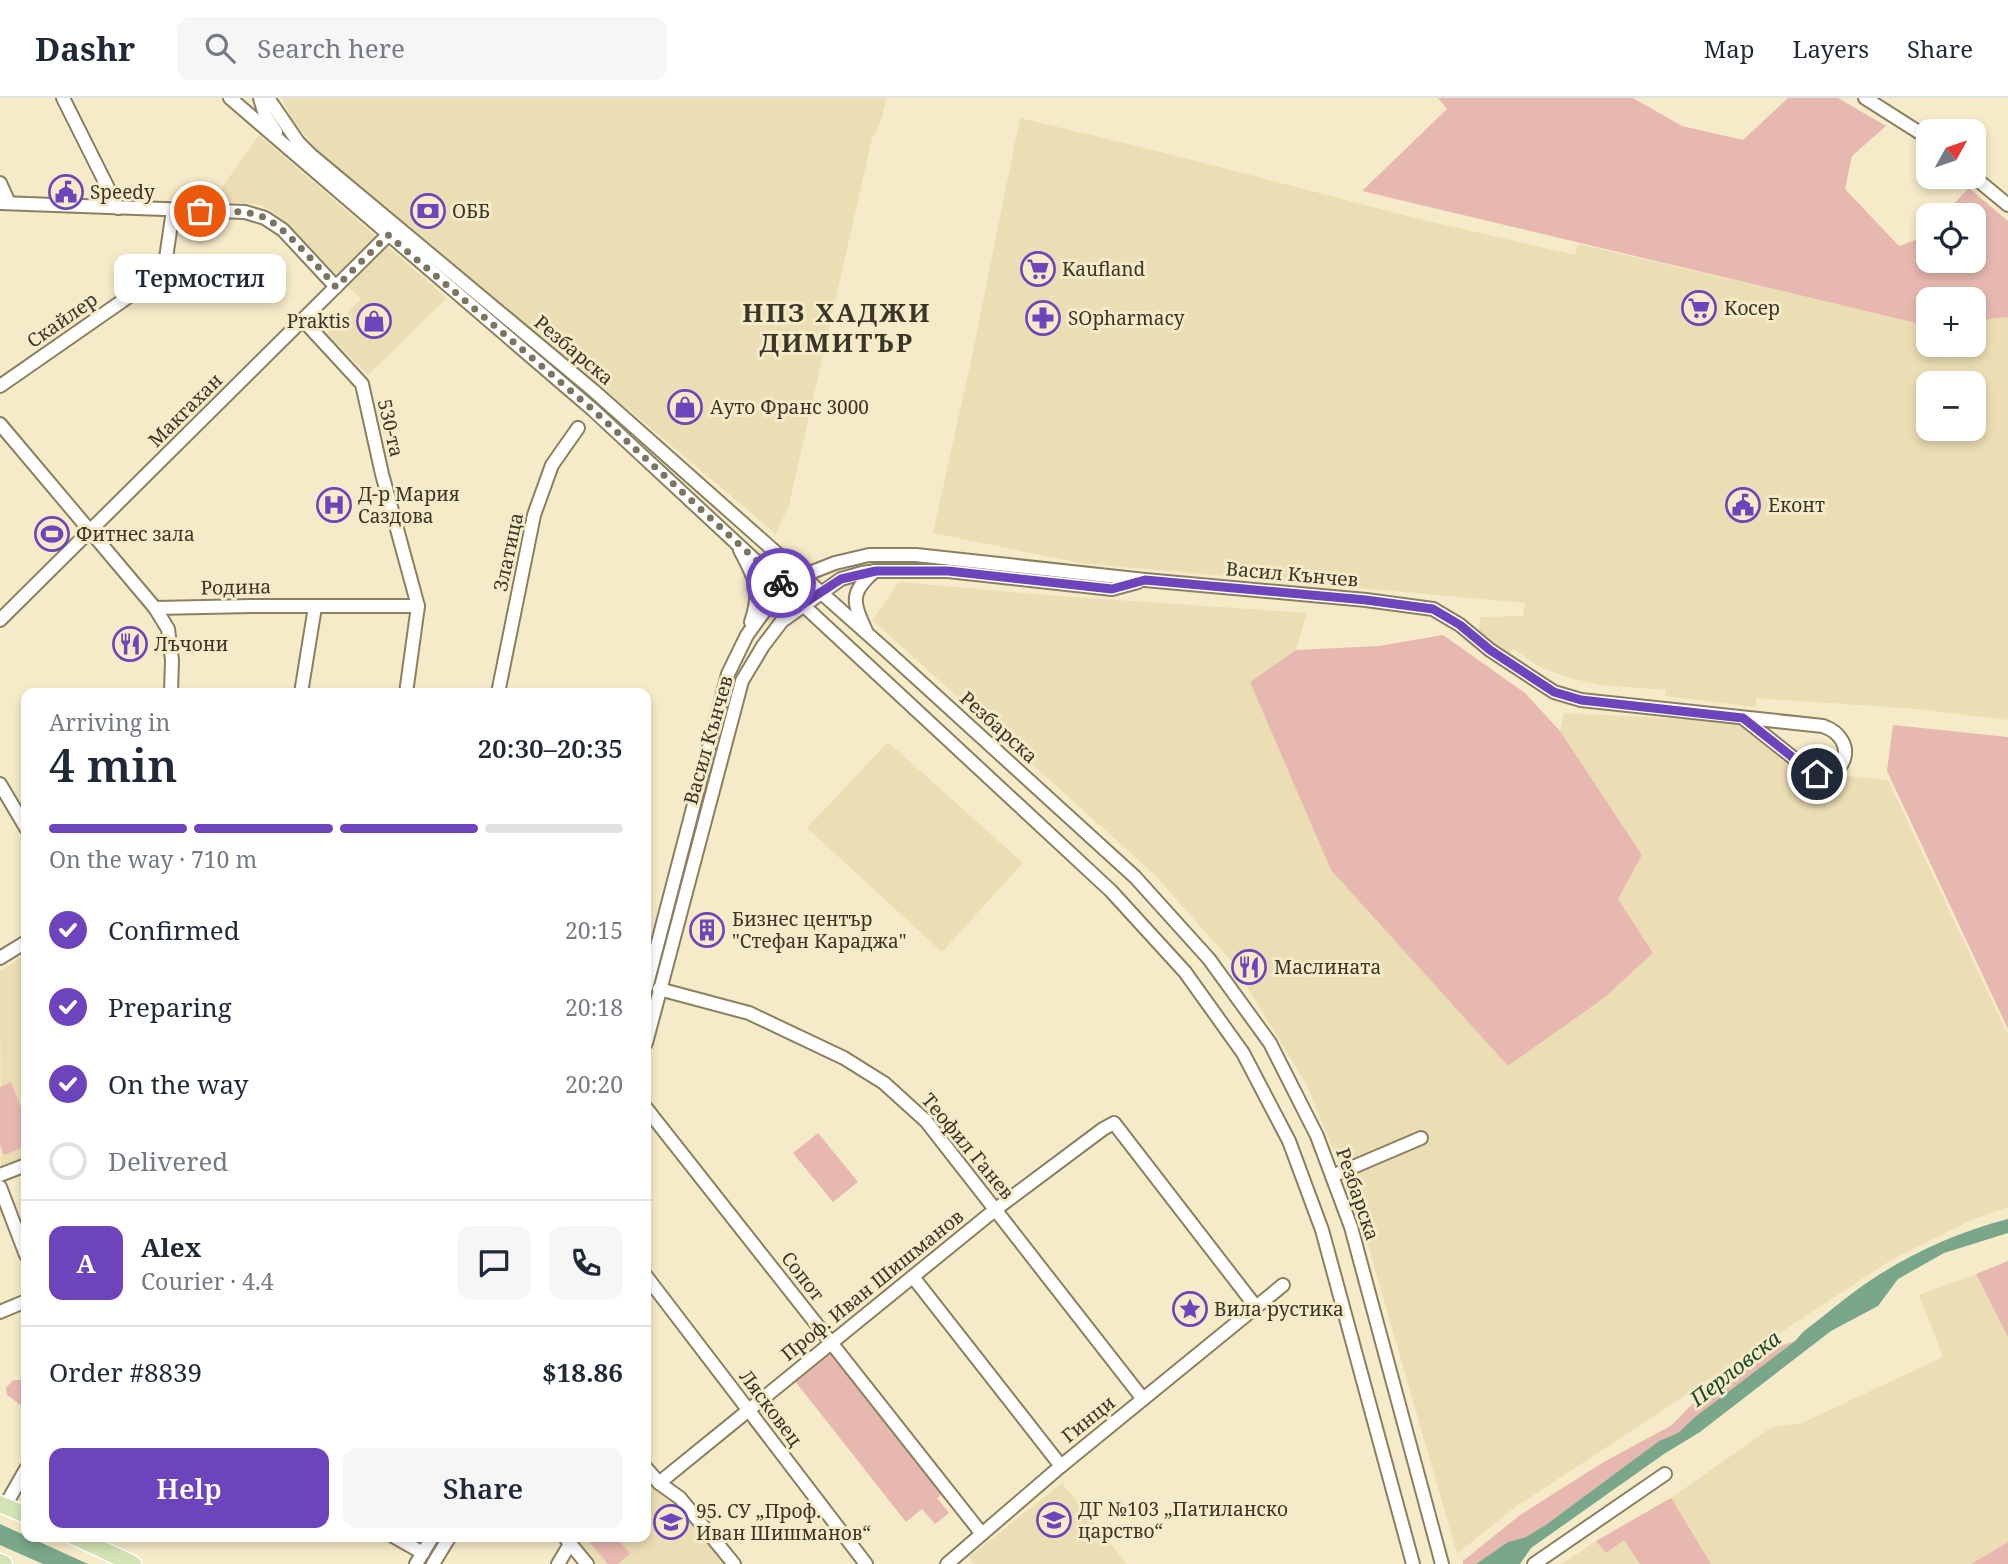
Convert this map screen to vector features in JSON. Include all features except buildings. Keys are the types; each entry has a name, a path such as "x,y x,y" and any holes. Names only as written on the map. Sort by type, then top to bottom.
{"main road":[{"path":"2,1505 21,1514"},
{"path":"86,1542 134,1564"}],"street":[{"path":"63,98 118,208"},
{"name":"Резбарска","path":"230,98 283,144 594,391 868,634 1135,877 1209,959 1270,1043 1317,1136 1351,1227 1443,1564"},
{"name":"Резбарска","path":"260,98 265,114 283,144"},
{"name":"Резбарска","path":"268,98 298,142 311,155 733,538 1111,891 1185,972 1243,1053 1289,1141 1322,1230 1413,1564"},
{"path":"1865,98 1916,130"},
{"path":"0,183 4,203 245,212 265,218 283,230 336,287"},
{"path":"1986,187 2008,205"},
{"name":"Скайлер","path":"0,386 164,272 173,210"},
{"name":"Макгахан","path":"0,620 393,231"},
{"name":"530-та","path":"303,320 362,384 382,474 418,606"},
{"path":"0,424 155,608 168,629 172,660 171,688"},
{"name":"Златица","path":"499,688 534,515 552,465 578,428"},
{"path":"733,538 754,576 758,590 747,635"},
{"name":"Васил Кънчев","path":"651,958 728,674 747,635 768,606 802,576 835,563 869,555 916,555 1433,609 1554,692 1581,700 1823,726 1839,734 1847,751 1845,759 1832,772 1817,774 1743,718"},
{"path":"868,634 858,612 856,597 862,583 876,571"},
{"name":"Васил Кънчев","path":"651,1022 742,681 782,621 819,592 841,579 876,571 948,571 1112,589 1145,580"},
{"path":"407,688 418,606"},
{"name":"Родина","path":"155,608 418,606"},
{"path":"302,688 315,607"},
{"path":"0,784 21,820"},
{"path":"0,958 21,945"},
{"name":"Теофил Ганев","path":"659,989 749,1013 844,1058 884,1083 926,1121 1143,1399"},
{"name":"Сопот","path":"651,1114 982,1534"},
{"name":"Проф. Иван Шишманов","path":"659,1483 996,1209 1114,1123 1256,1307"},
{"path":"1332,1176 1421,1138"},
{"path":"0,1175 21,1167"},
{"path":"0,1187 21,1242"},
{"path":"913,1276 1061,1466"},
{"name":"Лясковец","path":"651,1283 866,1564"},
{"name":"Гинци","path":"947,1564 1061,1466 1283,1285"},
{"path":"0,1312 21,1303"},
{"path":"651,1474 680,1498 734,1564"},
{"path":"1534,1564 1665,1474"},
{"path":"2,1505 21,1476"},
{"path":"400,1542 420,1558 429,1542"},
{"path":"433,1564 446,1542"},
{"path":"558,1564 566,1542"},
{"path":"569,1542 586,1564"}],"shaded area":[{"path":"282,98 887,98 880,124 872,139 789,505 776,534 320,153 292,120"},
{"path":"1438,98 1633,98 1682,126 1743,140 1788,98 1838,98 1886,126 1852,156 1845,189 1899,246 1916,240 1916,273 1986,273 1986,203 1955,203 1968,189 1970,189 2008,221 2008,317 1986,320 1986,287 1916,287 1916,323 1362,191 1447,109"},
{"path":"1020,118 1415,218 1575,255 1578,244 1916,322 1916,357 1986,357 1986,320 2008,317 2008,720 1917,709 1756,698 1755,707 1665,696 1666,690 1600,685 1540,667 1513,649 1509,655 1479,634 1480,617 1523,616 1525,603 1080,563 933,533"},
{"path":"259,135 447,298 368,375 327,334 361,299 272,211 261,205 222,201 218,193"},
{"path":"899,582 1307,613 1296,650 1250,682 1508,1066 1604,998 1653,953 1617,899 1642,855 1560,731 1564,713 1736,722 1797,771 1888,780 2008,1035 2008,1207 1971,1220 1891,1260 1514,1508 1457,1554 1358,1210 1307,1085 1231,961 1156,876 872,620"},
{"path":"1443,635 1525,693 1560,731 1642,855 1618,899 1653,953 1604,998 1508,1066 1331,870 1250,682 1296,650 1379,646"},
{"path":"1893,725 2008,737 2008,1029 1887,771"},
{"path":"888,742 1023,863 942,952 807,828"},
{"path":"21,957 21,1158 1,1166 0,971"},
{"path":"11,1082 21,1107 21,1148 4,1155 0,1145 0,1087"},
{"path":"818,1133 858,1182 833,1202 793,1153"},
{"path":"2008,1219 2008,1233 1944,1253 1898,1279 1878,1306 1831,1331 1700,1432 1664,1454 1531,1548 1520,1564 1476,1564 1508,1542 1526,1537 1547,1524 1659,1441 1678,1433 1868,1282 1935,1244"},
{"path":"2008,1261 2008,1337 1976,1274"},
{"path":"1976,1274 2008,1337 2008,1542 1971,1564 1561,1564 1671,1498 1772,1427 1802,1423 1943,1357 1919,1295"},
{"path":"1795,1341 1678,1433 1659,1441 1547,1524 1526,1537 1508,1542 1476,1564 1463,1564 1463,1561 1520,1515 1602,1463 1672,1425 1700,1396 1738,1372 1741,1359"},
{"path":"832,1343 947,1490 937,1498 949,1513 935,1524 922,1509 906,1522 791,1376"},
{"path":"13,1380 21,1380 21,1405 7,1395 6,1388"},
{"name":"ДГ №103 „Патиланско царство“","path":"1062,1483 1127,1564 974,1564 969,1557"},
{"name":"95. СУ „Проф. Иван Шишманов“","path":"651,1485 685,1508 729,1564 596,1564 577,1542 651,1542"},
{"path":"1671,1498 1711,1564 1640,1564 1624,1540 1606,1553 1596,1541"},
{"path":"0,1524 21,1534 21,1542 40,1542 88,1564 43,1564 0,1545"},
{"path":"589,1542 620,1542 630,1554 618,1564 608,1564"},
{"path":"2008,1542 2008,1564 1971,1564"}],"way so far":[{"path":"200,211 245,212 265,218 283,230 336,287 388,235 592,409 781,583"}],"place":[{"name":"Speedy","path":"66,192"},
{"name":"Термостил","path":"200,211"},
{"name":"ОББ","path":"428,211"},
{"name":"Kaufland","path":"1038,269"},
{"name":"Косер","path":"1699,308"},
{"name":"SOpharmacy","path":"1043,318"},
{"name":"Praktis","path":"374,321"},
{"name":"Ауто Франс 3000","path":"685,407"},
{"name":"Д-р Мария Саздова","path":"334,505"},
{"name":"Еконт","path":"1743,505"},
{"name":"Фитнес зала","path":"52,534"},
{"name":"Лъчони","path":"130,644"},
{"name":"Бизнес център \"Стефан Караджа\"","path":"707,930"},
{"name":"Маслината","path":"1249,967"},
{"name":"Вила рустика","path":"1190,1309"},
{"name":"ДГ №103 „Патиланско царство“","path":"1054,1520"},
{"name":"95. СУ „Проф. Иван Шишманов“","path":"671,1522"}],"district":[{"name":"НПЗ ХАДЖИ ДИМИТЪР","path":"837,327"}],"route":[{"path":"781,583 803,604 841,579 862,573 948,571 1112,589 1145,580 1366,600 1433,609 1554,692 1581,700 1743,718 1817,774"}],"water label":[{"name":"Перловска","path":"1735,1368"}]}
